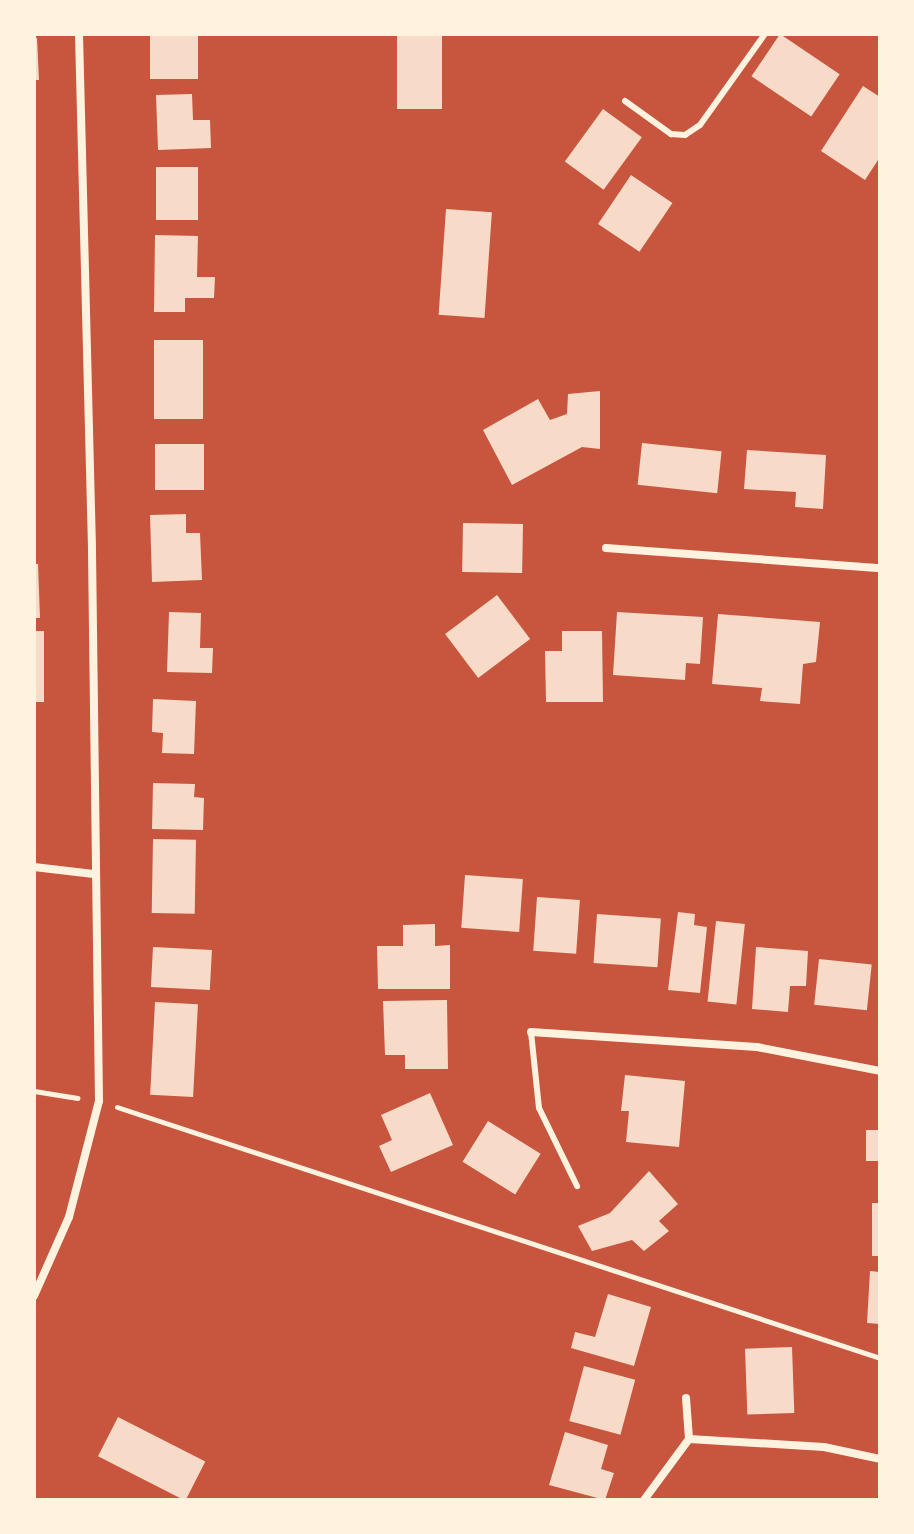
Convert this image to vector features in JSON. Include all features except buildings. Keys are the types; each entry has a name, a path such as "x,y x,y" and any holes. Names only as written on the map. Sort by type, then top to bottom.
{"street":[{"path":"34,1296 69,1217 99,1101 92,548 79,34"},
{"path":"606,548 880,568"},
{"path":"34,867 94,874"},
{"path":"531,1032 757,1047 880,1071"},
{"path":"644,1500 689,1439 686,1398"},
{"path":"689,1439 824,1447 880,1459"}],"lane":[{"path":"625,101 671,134 685,135 700,125 765,34"},
{"path":"531,1032 539,1108 577,1186"}],"path":[{"path":"34,1091 99,1101 880,1358"}]}
